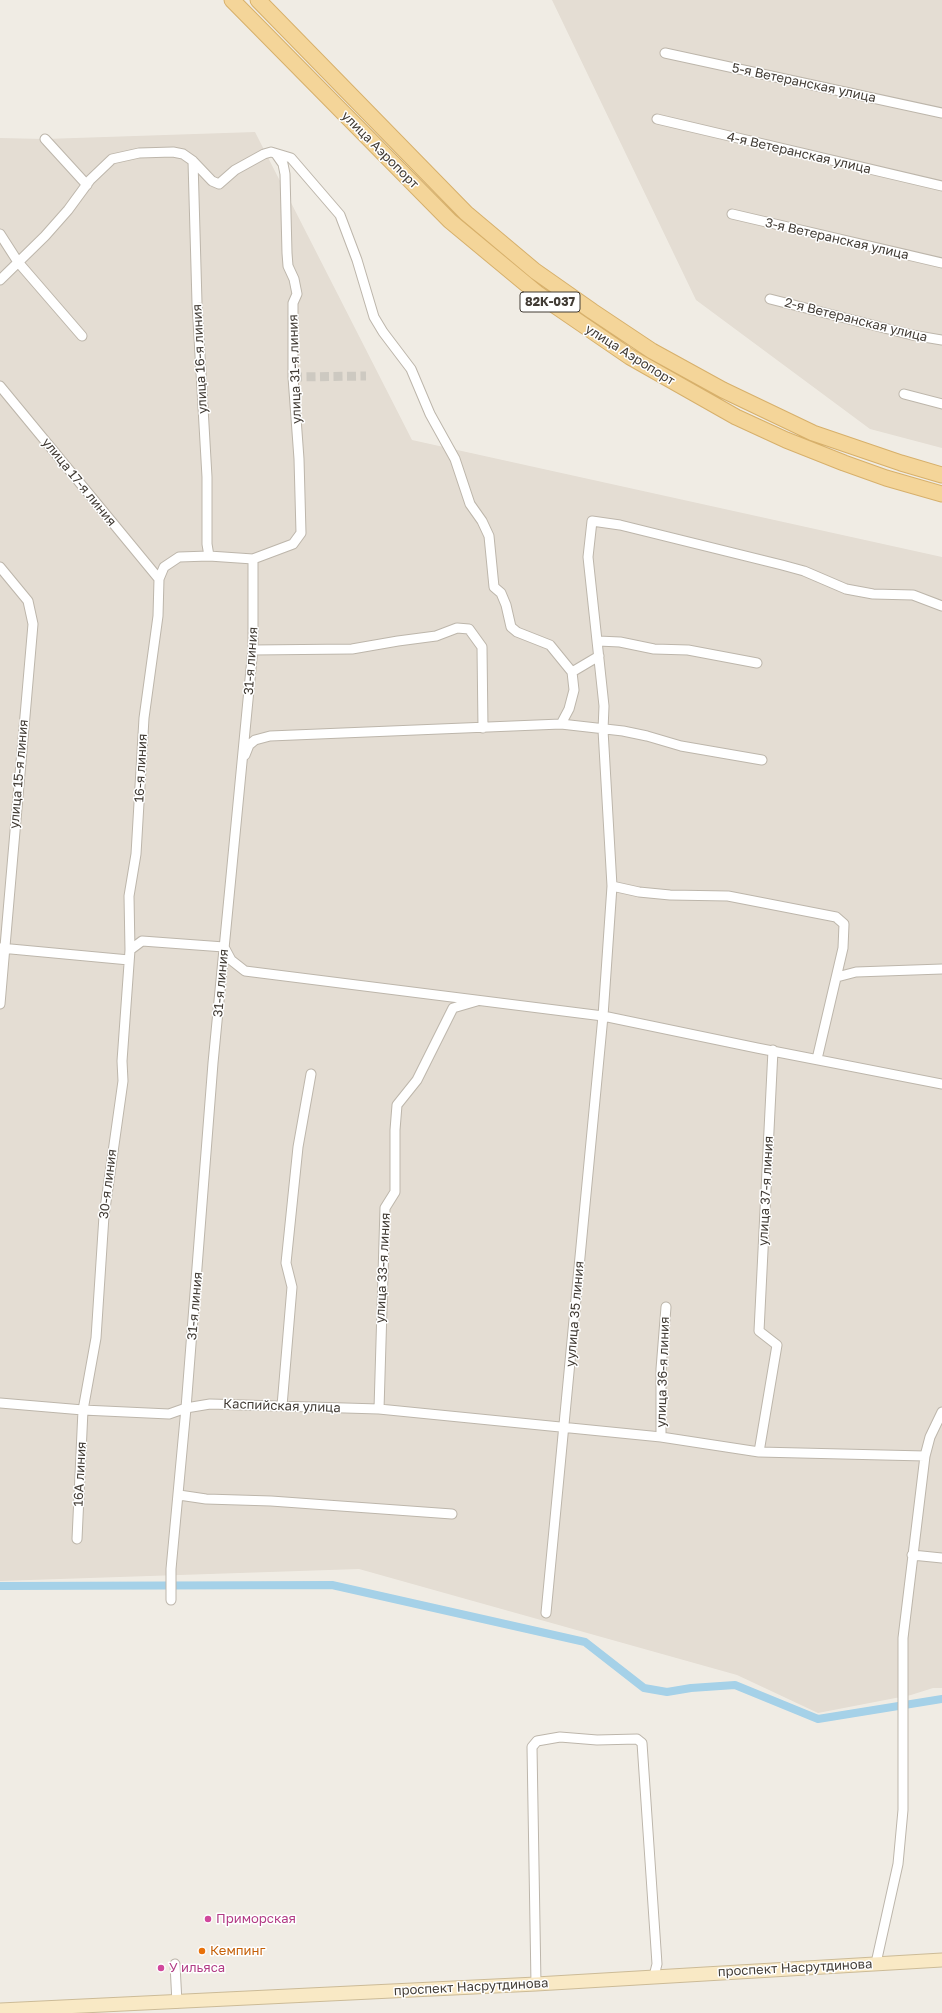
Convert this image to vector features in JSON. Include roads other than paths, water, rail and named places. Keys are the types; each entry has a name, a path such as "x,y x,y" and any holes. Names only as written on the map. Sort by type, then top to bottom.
{"main road":[{"name":"улица Аэропорт","path":"232,0 450,221 538,294 630,357 736,417 786,440 844,463 942,494"},
{"name":"улица Аэропорт","path":"258,0 466,213 535,271 592,312 652,351 717,386 813,433 901,463 942,474"},
{"name":"проспект Насрутдинова","path":"0,2010 177,2003 536,1984 942,1960"}],"street":[{"name":"5-я Ветеранская улица","path":"665,53 942,113"},
{"name":"4-я Ветеранская улица","path":"657,119 942,186"},
{"path":"45,139 87,185"},
{"path":"0,280 68,210 87,185 112,160 139,153 173,152 183,154 212,181 219,184 252,159 270,152 291,158 340,215 357,260 374,316 383,332 411,369 430,414 455,459 470,504 482,521 488,536 494,586 501,593 506,604 511,627 518,632 550,646 572,672 574,690 569,709 561,724"},
{"name":"улица 31-я линия","path":"253,558 293,544 301,532 302,525 293,377 294,303 297,294 294,279 288,266 285,174 283,164 276,154"},
{"name":"улица 16-я линия","path":"193,162 197,303 207,477 207,544 209,556"},
{"name":"3-я Ветеранская улица","path":"732,214 942,263"},
{"path":"0,234 18,262 82,336"},
{"name":"2-я Ветеранская улица","path":"770,299 912,335 942,340"},
{"name":"улица 17-я линия","path":"0,386 159,579"},
{"path":"904,394 942,404"},
{"name":"уулица 35 линия","path":"546,1613 603,1016 612,886 603,730 604,706 588,557 592,521 620,525 804,571 846,589 873,594 913,595 942,606"},
{"path":"159,579 164,567 172,560 179,557 209,556 253,558"},
{"name":"31-я линия","path":"171,1600 171,1569 179,1495 224,947 253,650 253,558"},
{"name":"улица 15-я линия","path":"0,567 28,601 33,624 2,948 0,1004"},
{"name":"16-я линия","path":"129,956 129,896 136,854 144,718 158,616 159,579"},
{"path":"253,650 352,650 398,641 436,636 457,628 469,629 482,647 483,728"},
{"path":"598,641 620,642 654,649 688,650 757,663"},
{"path":"572,672 599,656"},
{"path":"242,762 249,745 262,737 561,724 641,735 681,746 762,760"},
{"path":"612,886 638,892 670,895 728,896 836,917 844,924 843,948 817,1059"},
{"path":"2,948 129,956 142,941 224,947 231,960 244,971 603,1016 942,1084"},
{"name":"30-я линия","path":"83,1410 96,1338 104,1216 123,1081 129,956"},
{"path":"837,977 856,972 942,969"},
{"name":"улица 33-я линия","path":"379,1409 385,1208 395,1192 395,1130 397,1105 417,1080 453,1008 484,1000"},
{"name":"улица 37-я линия","path":"759,1452 777,1345 759,1331 773,1050"},
{"path":"282,1406 292,1287 286,1263 298,1147 312,1074"},
{"name":"улица 36-я линия","path":"661,1437 661,1369 666,1307"},
{"name":"Каспийская улица","path":"0,1403 83,1410 169,1414 186,1408 210,1404 379,1409 661,1437 759,1452 925,1456"},
{"name":"16А линия","path":"77,1539 83,1410"},
{"path":"876,1963 898,1864 903,1810 903,1638 912,1555 925,1456 930,1436 942,1412"},
{"path":"179,1495 206,1499 271,1501 452,1514"},
{"path":"912,1555 942,1558"},
{"path":"536,1984 532,1747 537,1741 560,1737 597,1740 637,1739 642,1743 657,1964 654,1976"},
{"path":"175,1964 177,2003"}],"waterway":[{"path":"0,1586 332,1585 585,1642 644,1688 667,1692 691,1688 735,1685 818,1719 942,1699"}],"tunnel":[{"path":"293,377 366,376"}],"place":[{"name":"Приморская","path":"208,1919"},
{"name":"Кемпинг","path":"202,1951"},
{"name":"У ильяса","path":"161,1968"}]}
